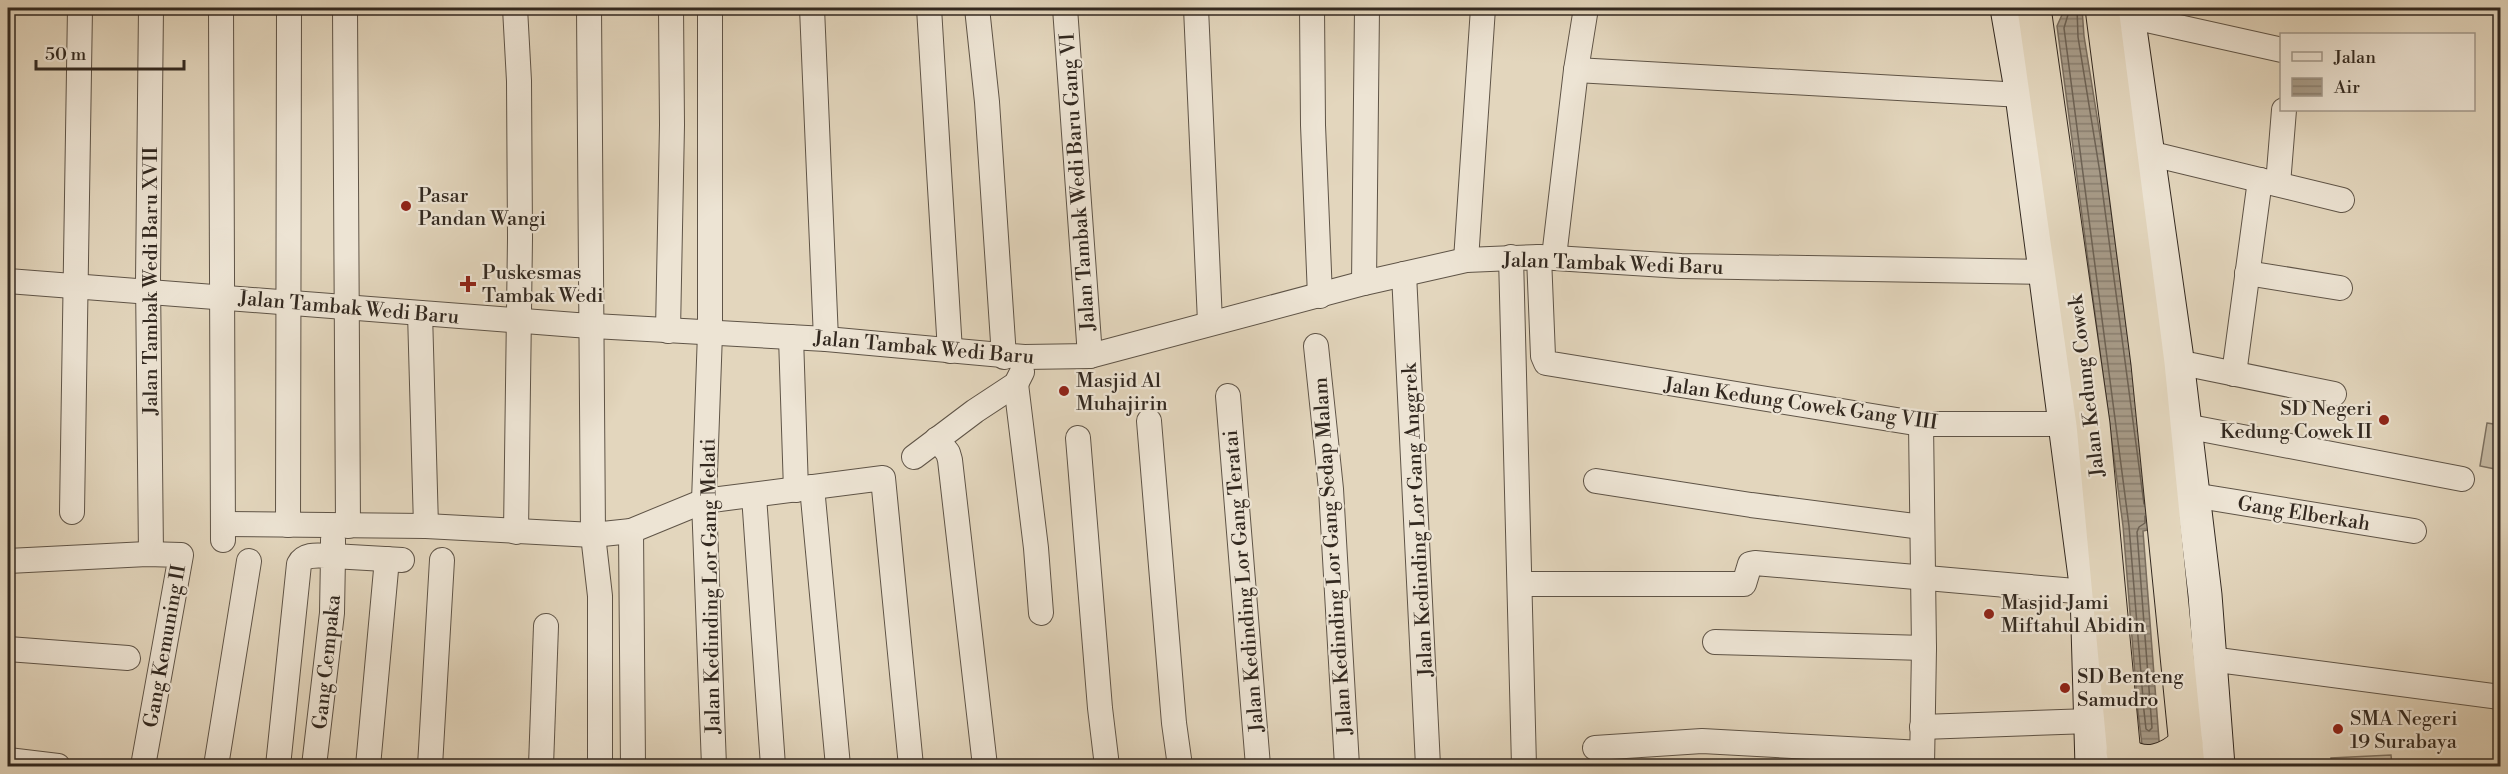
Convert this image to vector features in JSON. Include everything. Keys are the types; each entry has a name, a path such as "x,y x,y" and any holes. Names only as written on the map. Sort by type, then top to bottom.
{"highway":[{"name":"Jalan Kedung Cowek","path":"2034,8 2078,424 2155,758"},
{"name":"Jalan Kedung Cowek","path":"2119,10 2163,363 2155,758"}],"main road":[{"name":"Jalan Kedung Cowek","path":"2007,8 2022,95 2046,272 2078,424 2090,653 2092,766"},
{"name":"Jalan Kedung Cowek","path":"2119,10 2148,153 2163,363 2185,426 2205,595 2218,766"}],"street":[{"path":"72,512 80,8"},
{"name":"Jalan Tambak Wedi Baru XVII","path":"151,8 148,291 151,554"},
{"path":"221,8 223,532 288,525 426,526 592,535 631,531 704,501 883,478 911,766"},
{"path":"288,525 289,8"},
{"name":"Gang Cempaka","path":"314,766 332,613 333,556 341,526 346,307 345,8"},
{"path":"516,8 519,92 516,532"},
{"path":"589,8 592,535 600,596 600,766"},
{"path":"668,331 672,125 671,8"},
{"name":"Jalan Kedinding Lor Gang Melati","path":"710,8 710,333 704,501 714,766"},
{"path":"812,8 826,339"},
{"path":"929,8 950,351"},
{"path":"914,457 1016,384 1021,374 1014,357 977,8"},
{"name":"Jalan Tambak Wedi Baru Gang VI","path":"1065,8 1090,356"},
{"path":"1196,8 1210,322"},
{"path":"1312,8 1315,214 1320,296"},
{"path":"1364,283 1367,8"},
{"path":"1466,260 1483,8"},
{"path":"1546,257 1586,8"},
{"path":"2119,10 2280,50"},
{"path":"1576,70 2022,95"},
{"path":"2234,374 2247,273 2284,111"},
{"path":"2148,153 2342,200"},
{"name":"Jalan Tambak Wedi Baru","path":"8,281 519,321 826,339 1014,357 1090,356 1210,322 1466,260 1511,263 1546,257 1681,266 2046,272"},
{"name":"Jalan Kedung Cowek Gang VIII","path":"1546,257 1543,356 1546,363 1921,424 2078,424"},
{"path":"1511,263 1524,766"},
{"path":"2247,273 2340,288"},
{"name":"Jalan Kedinding Lor Gang Anggrek","path":"1404,274 1428,766"},
{"path":"420,313 426,526"},
{"path":"791,337 804,488 838,766"},
{"name":"Jalan Kedinding Lor Gang Sedap Malam","path":"1316,346 1331,489 1347,766"},
{"path":"2163,363 2234,374 2334,394"},
{"path":"1016,384 1036,548 1041,613"},
{"name":"Jalan Kedinding Lor Gang Teratai","path":"1228,396 1258,766"},
{"path":"1149,421 1174,723 1180,766"},
{"path":"1595,748 1702,741 1922,760 1924,648 1921,424"},
{"path":"2185,426 2462,479"},
{"path":"1078,438 1107,766"},
{"path":"937,439 948,453 950,460 985,766"},
{"path":"1596,481 1751,505 1922,527"},
{"name":"Gang Elberkah","path":"2193,495 2415,531"},
{"path":"754,496 773,766"},
{"path":"631,531 633,766"},
{"path":"8,561 151,554"},
{"name":"Gang Kemuning II","path":"143,766 181,555 151,554"},
{"path":"278,766 299,564 302,558 307,556 333,556 395,560 368,766"},
{"path":"430,766 442,560"},
{"path":"216,766 249,561"},
{"path":"1520,584 1744,584 1747,569 1750,564 1755,563 2087,592"},
{"path":"542,766 546,626"},
{"path":"1715,642 1924,648"},
{"path":"8,649 128,658"},
{"path":"2210,659 2500,697"},
{"path":"1922,727 2090,721"},
{"path":"8,760 58,766"}],"shaded area":[{"path":"2487,423 2500,425 2500,470 2480,466"},
{"path":"2391,755 2392,766 2331,766 2331,758"}],"water":[{"path":"2065,8 2082,8 2084,36 2106,172 2151,510 2152,529 2143,531 2160,753 2143,753 2123,526 2057,26"}],"place":[{"name":"Pasar Pandan Wangi","path":"406,206"},
{"name":"Puskesmas Tambak Wedi","path":"468,284"},
{"name":"Masjid Al Muhajirin","path":"1064,391"},
{"name":"SD Negeri Kedung Cowek II","path":"2384,420"},
{"name":"Masjid Jami Miftahul Abidin","path":"1989,614"},
{"name":"SD Benteng Samudro","path":"2065,688"},
{"name":"SMA Negeri 19 Surabaya","path":"2338,729"}]}
